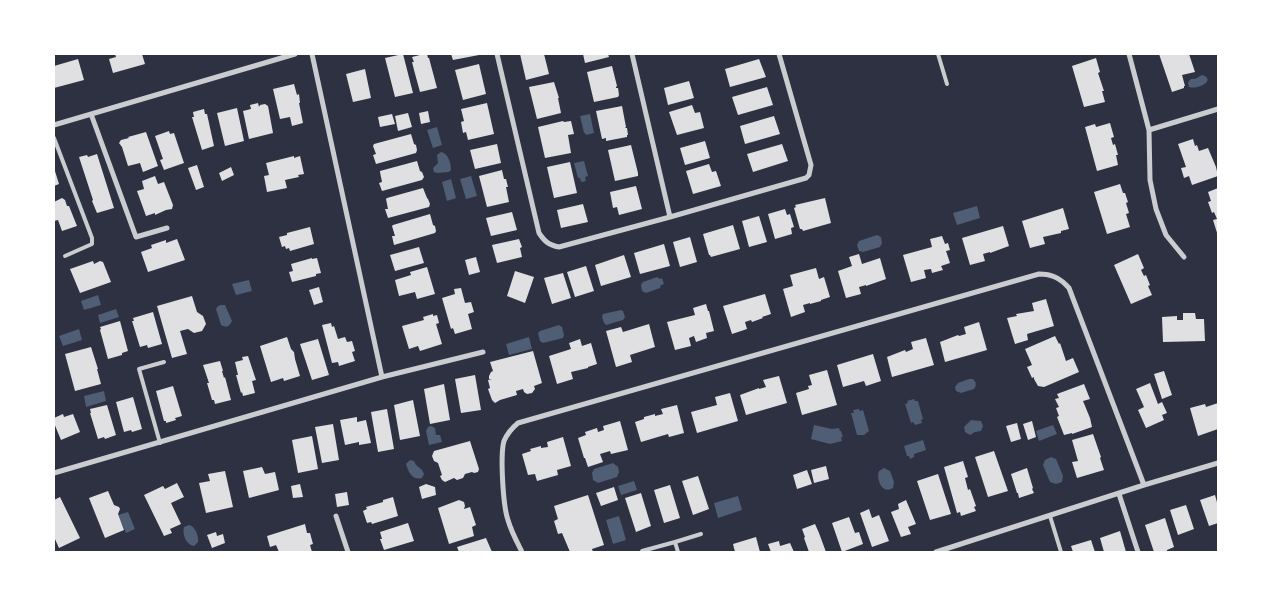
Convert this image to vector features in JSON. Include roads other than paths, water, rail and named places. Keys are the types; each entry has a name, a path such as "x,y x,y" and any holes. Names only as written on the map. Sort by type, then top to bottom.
{"street":[{"path":"54,125 295,54"},
{"path":"312,54 382,378"},
{"path":"497,54 539,233 550,246 559,247 802,180 809,175 811,165 779,54"},
{"path":"632,54 670,217"},
{"path":"1129,54 1149,130 1150,180 1156,209 1166,235 1184,257"},
{"path":"1149,130 1218,110"},
{"path":"91,114 136,237 167,228"},
{"path":"522,552 506,515 503,467 503,446 508,434 518,423 1039,274 1055,276 1061,279 1069,288 1144,485"},
{"path":"54,473 382,378 483,352"},
{"path":"936,552 1218,463"},
{"path":"1119,494 1138,552"},
{"path":"336,516 348,552"}],"lane":[{"path":"938,54 947,84"},
{"path":"54,138 92,238 92,244 65,256"},
{"path":"160,442 139,369 164,362"},
{"path":"1050,516 1061,552"},
{"path":"642,551 701,534"},
{"path":"675,542 678,552"}],"water":[{"path":"1202,75 1208,79 1207,82 1201,86 1189,87 1188,83 1190,80"},
{"path":"590,114 594,133 586,135 580,116"},
{"path":"437,127 442,145 433,148 427,130"},
{"path":"441,152 446,154 449,159 451,170 449,172 434,172 433,168 438,163 437,155"},
{"path":"584,161 588,176 585,177 586,181 581,182 574,163"},
{"path":"471,176 477,196 466,199 460,179"},
{"path":"451,179 456,198 447,201 442,182"},
{"path":"977,206 980,218 957,225 953,213"},
{"path":"877,235 881,237 882,243 880,247 863,252 859,251 857,245 859,241"},
{"path":"657,277 662,278 664,284 660,288 646,293 642,291 641,285 643,282"},
{"path":"249,280 252,291 236,295 232,284"},
{"path":"98,295 101,305 84,310 81,301"},
{"path":"221,305 225,305 232,321 228,326 221,325 216,309"},
{"path":"116,309 119,317 100,323 98,315"},
{"path":"621,310 625,317 623,320 606,325 604,323 603,314"},
{"path":"559,325 562,327 563,338 543,343 540,341 538,333 540,331"},
{"path":"79,329 82,340 63,346 59,336"},
{"path":"529,337 532,349 509,355 506,344"},
{"path":"973,379 975,382 976,386 974,389 961,393 956,391 955,387 958,383"},
{"path":"104,391 106,401 86,407 84,396"},
{"path":"914,399 918,401 923,419 921,420 922,423 915,425 913,422 911,423 905,404 908,403 907,401"},
{"path":"859,409 860,411 863,410 869,431 864,435 857,435 851,413 854,413 853,410"},
{"path":"971,420 981,421 983,426 981,431 970,435 965,432 964,427"},
{"path":"814,425 832,429 839,428 843,437 841,437 842,441 830,444 811,439"},
{"path":"1053,425 1057,434 1039,441 1036,431"},
{"path":"431,426 435,428 436,435 440,435 442,442 429,445 426,431"},
{"path":"923,440 926,450 914,454 914,457 910,459 904,446"},
{"path":"1051,457 1056,459 1063,476 1062,482 1056,484 1050,482 1043,465 1045,460"},
{"path":"410,460 414,461 422,470 424,474 422,478 413,477 409,472 406,464"},
{"path":"613,463 618,467 617,477 598,483 593,480 592,473 594,469"},
{"path":"884,468 890,471 894,482 893,488 889,490 883,488 879,482 879,471"},
{"path":"634,481 637,490 621,495 618,486"},
{"path":"738,496 742,510 718,518 714,503"},
{"path":"128,512 135,529 126,533 118,515"},
{"path":"619,516 626,540 613,544 606,520"},
{"path":"189,525 195,529 198,537 198,542 194,546 189,544 184,536 184,527"}]}
